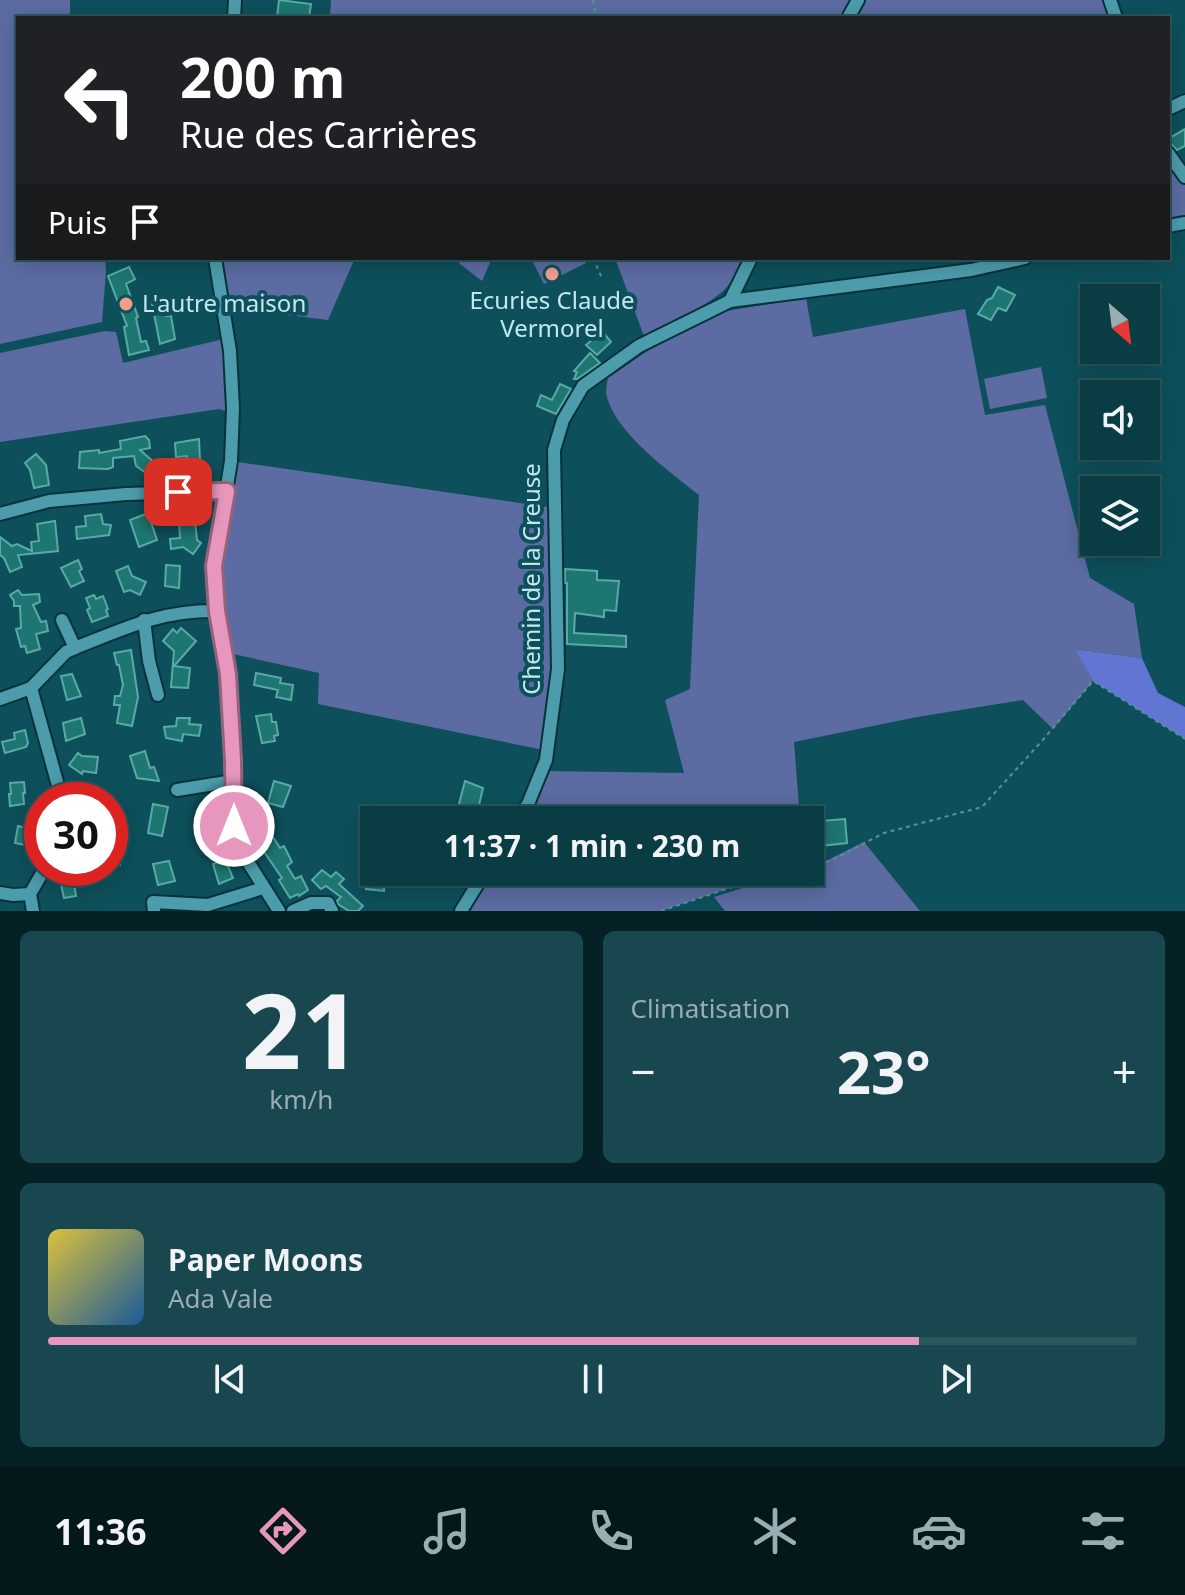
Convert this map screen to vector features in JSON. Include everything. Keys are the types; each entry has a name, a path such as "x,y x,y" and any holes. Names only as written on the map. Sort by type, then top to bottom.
{"street":[{"path":"1170,156 1185,177"},
{"path":"215,260 230,351 233,408 231,461 214,566 217,611 228,674 234,826 241,851 279,911"},
{"path":"730,301 750,260"},
{"path":"730,301 971,270 1016,260"},
{"name":"Chemin de la Creuse","path":"527,806 546,760 558,669 554,450 563,420 583,386 639,346 730,301"},
{"path":"0,514 49,501 126,494 227,491"},
{"path":"0,699 31,688 66,652 144,620 192,611 217,611"},
{"path":"62,620 75,648"},
{"path":"144,620 149,661 158,695"},
{"path":"31,688 57,782"},
{"path":"177,790 233,781"},
{"path":"33,911 30,894 35,886"},
{"path":"461,911 476,886"},
{"path":"154,911 153,902 208,905 263,888"},
{"path":"0,893 30,894"},
{"path":"293,911 311,903 328,903 332,911"}],"path":[{"path":"594,260 602,278"},
{"path":"824,862 884,833 982,807 1093,681 1185,739"},
{"path":"661,911 735,886"}],"shaded area":[{"path":"0,0 70,0 70,16 16,16 16,260 105,260 102,322 0,344"},
{"path":"331,0 851,0 843,16 330,16"},
{"path":"866,0 1105,0 1110,16 858,16"},
{"path":"1170,163 1185,184 1185,217 1170,221"},
{"path":"215,260 354,260 328,320 223,307"},
{"path":"458,260 491,260 482,281"},
{"name":"Ecuries Claude Vermorel","path":"532,260 584,260 586,263 544,284"},
{"path":"616,260 742,260 733,280 716,297 644,336"},
{"path":"806,298 813,337 965,309 985,415 1045,405 1080,540 1080,556 1084,556 1090,578 1134,604 1142,658 1076,649 1093,681 1053,729 1023,700 917,717 794,742 799,806 525,806 542,771 684,773 665,700 690,689 699,495 632,438 612,411 606,390 608,378 649,350 720,312"},
{"path":"105,331 116,332 123,363 228,338 233,413 219,409 0,442 0,353"},
{"path":"1041,367 1047,398 990,409 984,379"},
{"path":"231,461 554,508 558,669 546,760 539,749 318,704 319,673 224,652 214,566"},
{"path":"1075,649 1142,658 1158,693 1185,707 1185,739 1093,681"},
{"path":"864,842 920,911 725,911 714,897 749,886 824,886 824,862"},
{"path":"476,886 735,886 661,911 461,911"}],"building":[{"path":"279,0 311,4 309,16 277,16"},
{"path":"1185,129 1185,146 1177,150 1170,144 1170,138"},
{"path":"129,267 135,279 126,284 138,317 141,342 146,341 149,350 129,355 124,327 127,326 108,276"},
{"path":"998,287 1015,295 1006,311 998,308 991,320 978,314"},
{"path":"165,302 166,316 171,316 175,339 160,344 152,304"},
{"path":"598,326 611,342 597,355 586,345 592,340 587,335"},
{"path":"590,353 600,363 574,379 577,372 574,371"},
{"path":"560,384 571,389 556,414 537,406 541,395 552,400"},
{"path":"145,436 150,448 140,450 155,463 146,473 136,466 134,456 113,458 113,467 108,469 79,468 80,452 121,449 120,441"},
{"path":"199,439 200,461 187,462 187,456 176,457 175,443"},
{"path":"36,454 46,465 49,485 34,488 25,463"},
{"path":"148,513 157,540 139,547 130,520"},
{"path":"101,514 103,524 111,525 109,535 77,539 76,527 86,526 85,516"},
{"path":"195,520 197,540 201,543 193,554 183,547 171,549 170,539 180,538 179,522"},
{"path":"55,521 58,551 18,555 22,567 10,572 0,555 0,537 12,546 17,544 32,551 31,542 39,541 37,524"},
{"path":"78,560 84,581 71,587 61,568"},
{"path":"166,565 180,566 179,588 165,586"},
{"path":"128,566 132,576 146,582 140,595 130,590 124,592 116,571"},
{"path":"565,569 597,571 597,580 619,581 616,611 604,610 604,617 575,613 574,633 626,636 626,647 567,644"},
{"path":"18,590 22,595 39,594 40,602 33,605 41,622 46,621 48,631 36,634 40,649 27,653 25,646 21,647 16,629 21,628 20,606 14,606 10,595"},
{"path":"94,595 96,599 103,596 108,616 92,622 86,598"},
{"path":"181,628 196,641 174,666 190,668 188,688 171,687 174,651 163,641 173,629 177,633"},
{"path":"131,650 138,697 132,726 117,723 120,705 114,705 115,696 120,696 123,685 114,653"},
{"path":"256,673 281,678 280,683 293,685 291,700 276,697 278,690 254,685"},
{"path":"72,674 81,696 67,700 61,676"},
{"path":"271,714 278,735 274,736 275,741 262,743 256,716"},
{"path":"81,718 85,734 66,741 63,723"},
{"path":"177,718 190,718 189,724 201,725 199,736 183,734 182,741 166,738 164,727 176,726"},
{"path":"25,730 26,747 5,753 2,742 15,739 14,733"},
{"path":"145,751 150,768 154,767 159,781 137,778 130,756"},
{"path":"78,753 98,757 96,773 83,771 82,774 69,765"},
{"path":"274,781 291,786 283,807 268,803"},
{"path":"465,781 483,788 479,806 459,804"},
{"path":"24,782 24,804 10,806 10,783"},
{"path":"153,804 168,807 162,836 148,833"},
{"path":"845,819 847,843 824,846 824,821"},
{"path":"263,821 280,848 284,846 292,862 287,866 295,879 301,876 308,890 299,896 290,898 279,880 282,878 249,830"},
{"path":"18,826 24,827 24,845 15,843"},
{"path":"225,859 233,878 219,884 213,864"},
{"path":"169,861 175,881 158,885 153,864"},
{"path":"322,870 331,877 336,872 344,879 339,884 363,906 358,911 349,911 338,904 341,897 326,886 321,889 312,880"},
{"path":"61,886 74,886 76,896 64,898"},
{"path":"366,886 384,886 384,891 366,889"}],"place":[{"name":"Ecuries Claude Vermorel","path":"552,274"},
{"name":"L'autre maison","path":"126,304"}],"route":[{"path":"178,492 227,491 214,566 217,611 228,674 234,826"}]}
